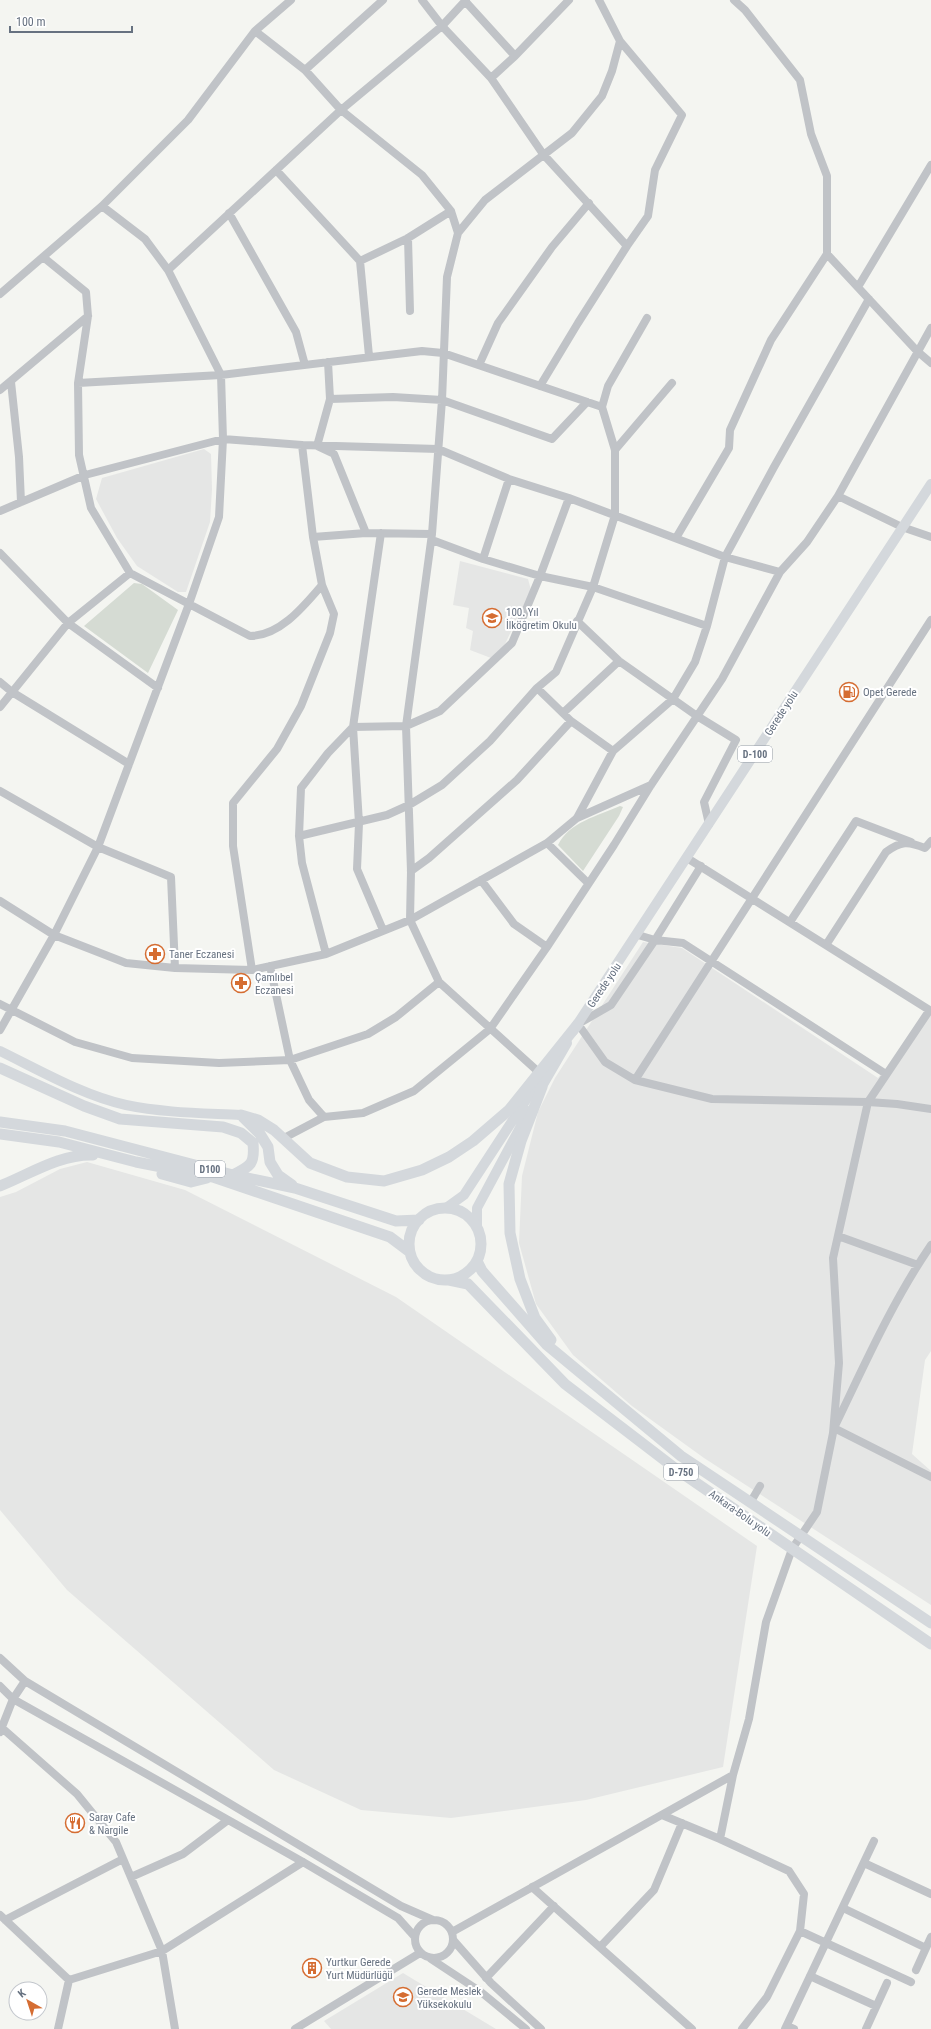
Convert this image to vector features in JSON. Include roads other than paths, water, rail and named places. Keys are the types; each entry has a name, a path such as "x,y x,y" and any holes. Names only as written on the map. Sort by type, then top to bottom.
{"highway":[{"path":"242,1115 258,1120 284,1138 310,1163 347,1178 384,1181 422,1170 449,1157 473,1141 542,1079 578,1024"},
{"path":"0,1068 84,1106 120,1119 223,1127 241,1133 253,1143 254,1156 249,1167 233,1175"},
{"path":"542,1079 521,1141 509,1184 510,1233 520,1279 535,1318 568,1363"},
{"path":"242,1115 260,1134 268,1146 270,1162 278,1175 295,1188"},
{"name":"D100","path":"0,1122 65,1130 233,1175 295,1188 396,1221 419,1220 431,1212 446,1208"},
{"name":"D100","path":"0,1134 59,1142 136,1162 213,1177 390,1237 410,1252 414,1262 420,1270 439,1280 449,1280"},
{"path":"0,1186 47,1165 78,1155 94,1156 191,1182 213,1177"},
{"path":"446,1208 464,1213 477,1227 481,1244 477,1260 470,1270 461,1277 449,1280"},
{"path":"410,1252 411,1235 419,1220"},
{"name":"Ankara-Bolu yolu","path":"477,1260 482,1272 547,1346 681,1456 800,1537 931,1623"},
{"name":"Ankara-Bolu yolu","path":"449,1280 468,1284 565,1384 676,1469 931,1644"}],"main road":[{"name":"Gerede yolu","path":"578,1024 931,484"},
{"path":"0,1051 94,1095 126,1105 173,1111 242,1115"},
{"name":"D100","path":"446,1208 464,1195 542,1079"},
{"path":"477,1227 477,1208 542,1079"}],"street":[{"path":"0,294 102,206 188,120 255,31 291,0"},
{"path":"305,70 383,0"},
{"path":"422,0 442,26 491,78 543,154 628,246"},
{"path":"168,270 340,110 442,26 465,0 515,56"},
{"path":"491,78 515,56 569,0"},
{"path":"540,386 578,323 648,216 654,170 682,115 620,40 599,0"},
{"path":"676,538 729,448 730,430 771,340 828,254 827,176 811,134 800,80 745,10 734,0"},
{"path":"255,31 305,70 340,110 422,175 451,211 458,233"},
{"path":"542,1079 439,982 410,920 411,871 406,726 432,537 442,400 447,277 458,233 485,200 572,133 602,96 612,71 620,40"},
{"path":"858,287 931,165"},
{"path":"276,170 360,261 369,356"},
{"path":"479,365 498,323 552,247 589,203"},
{"path":"0,1030 54,936 98,846 189,604 219,517 223,439 221,375 168,270 145,239 102,206"},
{"path":"360,261 408,238 451,211"},
{"path":"229,213 296,332 305,365"},
{"path":"408,238 410,311"},
{"path":"828,254 916,351 931,363"},
{"path":"43,257 86,292 88,316 78,382 79,455 92,508 130,573 250,636 262,636 301,610 322,585"},
{"path":"577,818 613,751 673,699 695,662 707,626 725,557 869,299"},
{"path":"0,390 88,316"},
{"path":"299,836 359,823 387,815 409,805 442,784 490,741 537,688 556,672 593,587 615,515 615,450 602,407 608,386 647,318"},
{"path":"284,1138 324,1117 364,1113 414,1091 490,1029 547,947 614,845 651,785 722,679 780,572 807,542 838,496 916,351 931,328"},
{"path":"78,382 221,375 369,356 422,351 443,353 602,407"},
{"path":"316,446 330,399 328,362"},
{"path":"11,382 19,457 21,502"},
{"path":"615,450 672,383"},
{"path":"330,399 393,397 442,400 552,439 587,402"},
{"path":"0,510 85,475 223,439 316,446 438,449 509,479 569,498 725,557 780,572"},
{"path":"252,970 233,846 233,803 277,749 301,706 330,633 334,614 322,585 313,537 302,445"},
{"path":"316,446 334,454 366,533"},
{"path":"483,559 509,479"},
{"path":"838,496 902,527 931,537"},
{"path":"326,954 302,863 299,836 301,788 328,753 353,727 406,726 440,711 512,643 540,576 569,498"},
{"path":"313,537 381,533 432,537 483,559 540,576 593,587 707,626"},
{"path":"381,533 353,727 359,823 357,869 383,930"},
{"path":"0,553 68,623 158,688"},
{"path":"0,707 68,623 130,573"},
{"path":"635,1080 931,620"},
{"path":"577,621 619,661 697,716 736,740 704,802 709,824"},
{"path":"563,713 619,661"},
{"path":"0,682 12,692 129,764"},
{"path":"537,688 571,721 613,751"},
{"path":"411,871 429,858 516,780 571,721"},
{"path":"0,901 54,936 126,963 175,968 252,970 326,954 410,920 547,844 577,818 651,785"},
{"path":"0,792 98,846 171,876 175,968"},
{"path":"790,922 856,821 925,848 931,841"},
{"path":"826,945 886,852 899,844 911,842"},
{"path":"547,844 588,883"},
{"path":"687,858 930,1011 868,1102 833,1258 839,1363 834,1428 817,1512 792,1549 766,1622 749,1719 733,1775 720,1840"},
{"path":"701,866 655,940 611,1006 578,1024 605,1062 635,1080 712,1099 868,1102 897,1104 931,1109"},
{"path":"481,880 514,924 547,947"},
{"path":"638,934 655,940 683,943 886,1074"},
{"path":"270,966 290,1060 309,1100 324,1117"},
{"path":"0,1004 75,1042 132,1058 220,1063 290,1060 368,1034 396,1017 439,982"},
{"path":"838,1236 918,1264"},
{"path":"834,1428 870,1352 918,1264 931,1245"},
{"path":"834,1428 931,1478"},
{"path":"750,1503 760,1486"},
{"path":"0,1658 25,1681 401,1906 433,1920 444,1923 452,1932 454,1941 486,1978 542,2029"},
{"path":"25,1681 13,1699 1,1730 76,1794 116,1842 162,1951 175,2029"},
{"path":"0,1686 13,1699 303,1862 398,1918 414,1937 420,1953 481,1992 526,2029"},
{"path":"452,1932 733,1775"},
{"path":"662,1815 789,1871 804,1894 800,1931 767,1997 742,2029"},
{"path":"131,1877 183,1854 228,1820"},
{"path":"600,1947 654,1890 682,1823"},
{"path":"789,2028 810,1976 874,1841"},
{"path":"69,1980 2,1918 123,1859"},
{"path":"69,1980 162,1951 303,1862"},
{"path":"864,1863 931,1894"},
{"path":"532,1887 692,2029"},
{"path":"486,1978 554,1906"},
{"path":"843,1908 926,1948"},
{"path":"414,1937 420,1925 433,1920"},
{"path":"800,1931 911,1982"},
{"path":"916,1970 931,1937"},
{"path":"431,1959 437,1959 449,1953 454,1941"},
{"path":"295,2029 314,2019 420,1953"},
{"path":"810,1976 876,2006"},
{"path":"58,2029 69,1980"},
{"path":"866,2029 887,1984"}],"place":[{"name":"100. Yıl İlköğretim Okulu","path":"492,618"},
{"name":"Opet Gerede","path":"849,692"},
{"name":"Taner Eczanesi","path":"155,954"},
{"name":"Çamlıbel Eczanesi","path":"241,983"},
{"name":"Saray Cafe & Nargile","path":"75,1823"},
{"name":"Yurtkur Gerede Yurt Müdürlüğü","path":"312,1968"},
{"name":"Gerede Meslek Yüksekokulu","path":"403,1997"}]}
